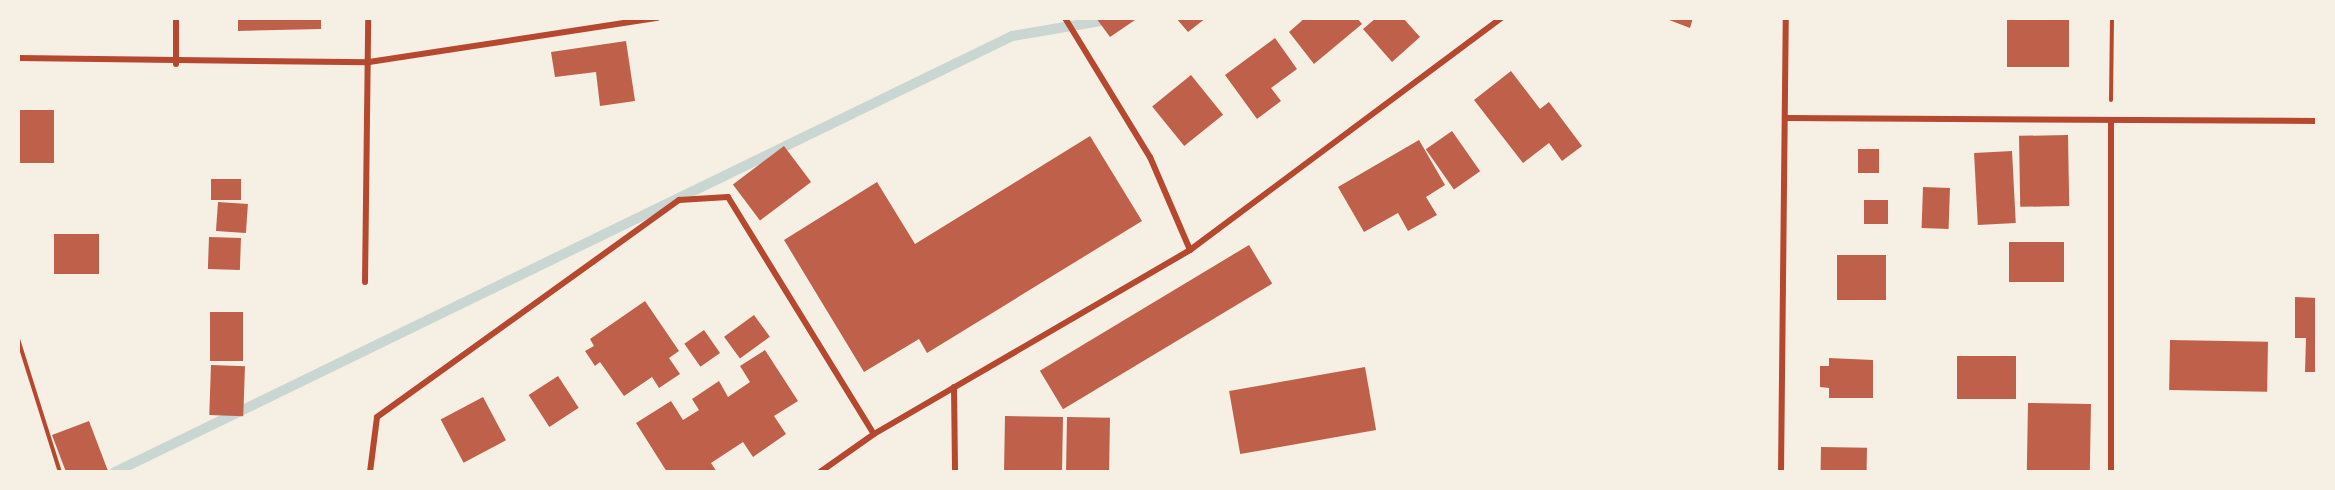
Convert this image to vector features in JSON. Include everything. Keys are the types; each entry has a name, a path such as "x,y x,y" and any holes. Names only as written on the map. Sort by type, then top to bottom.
{"street":[{"path":"176,18 176,63"},
{"path":"365,282 369,18"},
{"path":"18,58 176,63 369,62 658,18"},
{"path":"1065,18 1150,157 1190,250"},
{"path":"820,472 874,434 1190,250 1501,18"},
{"path":"1781,472 1786,18"},
{"path":"1785,118 2111,122 2317,121"},
{"path":"2111,122 2111,472"},
{"path":"370,472 377,417 679,200 728,196 874,434"},
{"path":"954,387 955,472"}],"path":[{"path":"2111,122 2112,18"},
{"path":"18,339 60,472"}],"building":[{"path":"238,18 321,18 321,29 238,31"},
{"path":"1096,18 1138,18 1110,37"},
{"path":"1176,18 1206,18 1188,32"},
{"path":"1305,18 1357,18 1362,24 1314,64 1289,32"},
{"path":"1376,18 1403,18 1420,37 1392,62 1363,29"},
{"path":"1664,18 1693,18 1690,28"},
{"path":"2007,18 2069,18 2069,67 2007,67"},
{"path":"1275,38 1297,69 1271,88 1281,101 1257,119 1225,75"},
{"path":"626,41 635,101 600,106 596,72 555,77 551,52"},
{"path":"1511,71 1540,109 1549,102 1582,146 1562,161 1549,143 1523,163 1474,100"},
{"path":"1191,75 1223,115 1184,146 1152,106"},
{"path":"18,110 54,110 54,163 18,163"},
{"path":"1452,131 1480,171 1454,189 1426,149"},
{"path":"2068,135 2069,206 2020,207 2019,136"},
{"path":"1090,136 1142,221 927,353 919,339 864,372 784,240 877,182 915,244"},
{"path":"1419,140 1445,185 1426,197 1437,215 1408,231 1398,213 1364,232 1338,187"},
{"path":"784,146 811,182 760,220 733,185"},
{"path":"1858,149 1879,149 1879,173 1858,173"},
{"path":"2012,151 2016,223 1978,225 1974,153"},
{"path":"211,179 241,179 241,200 211,200"},
{"path":"1923,187 1950,188 1949,229 1922,228"},
{"path":"1864,200 1888,200 1888,224 1864,224"},
{"path":"218,202 248,204 246,233 216,231"},
{"path":"54,234 99,234 99,274 54,274"},
{"path":"209,237 241,238 240,270 208,269"},
{"path":"2009,242 2064,242 2064,282 2009,282"},
{"path":"1249,245 1272,284 1063,409 1040,371"},
{"path":"1837,255 1886,255 1886,300 1837,300"},
{"path":"2295,297 2317,298 2317,372 2305,372 2306,338 2295,338"},
{"path":"645,301 679,351 669,358 680,374 659,388 652,377 624,396 600,362 595,366 585,351 594,346 590,339"},
{"path":"210,312 243,312 243,361 210,361"},
{"path":"754,315 770,337 740,359 724,337"},
{"path":"704,330 720,353 700,367 684,344"},
{"path":"2170,340 2268,342 2267,392 2169,390"},
{"path":"765,350 798,401 774,416 786,434 753,457 743,442 711,463 717,472 667,472 636,423 671,401 683,420 699,410 692,399 719,381 728,397 750,382 740,366"},
{"path":"1957,356 2016,356 2016,399 1957,399"},
{"path":"1829,358 1873,360 1873,398 1829,398 1829,388 1820,387 1820,366 1829,366"},
{"path":"211,365 245,366 243,416 209,415"},
{"path":"1365,367 1376,430 1240,454 1229,391"},
{"path":"558,376 579,408 549,427 529,395"},
{"path":"483,397 506,440 464,463 441,420"},
{"path":"2028,403 2091,404 2090,472 2027,472"},
{"path":"1005,416 1063,417 1062,472 1004,472"},
{"path":"1067,417 1110,418 1109,472 1066,472"},
{"path":"89,421 108,471 66,472 52,435"},
{"path":"1821,447 1867,448 1867,472 1821,472"}],"waterway":[{"path":"115,472 1012,36 1118,18"}]}
